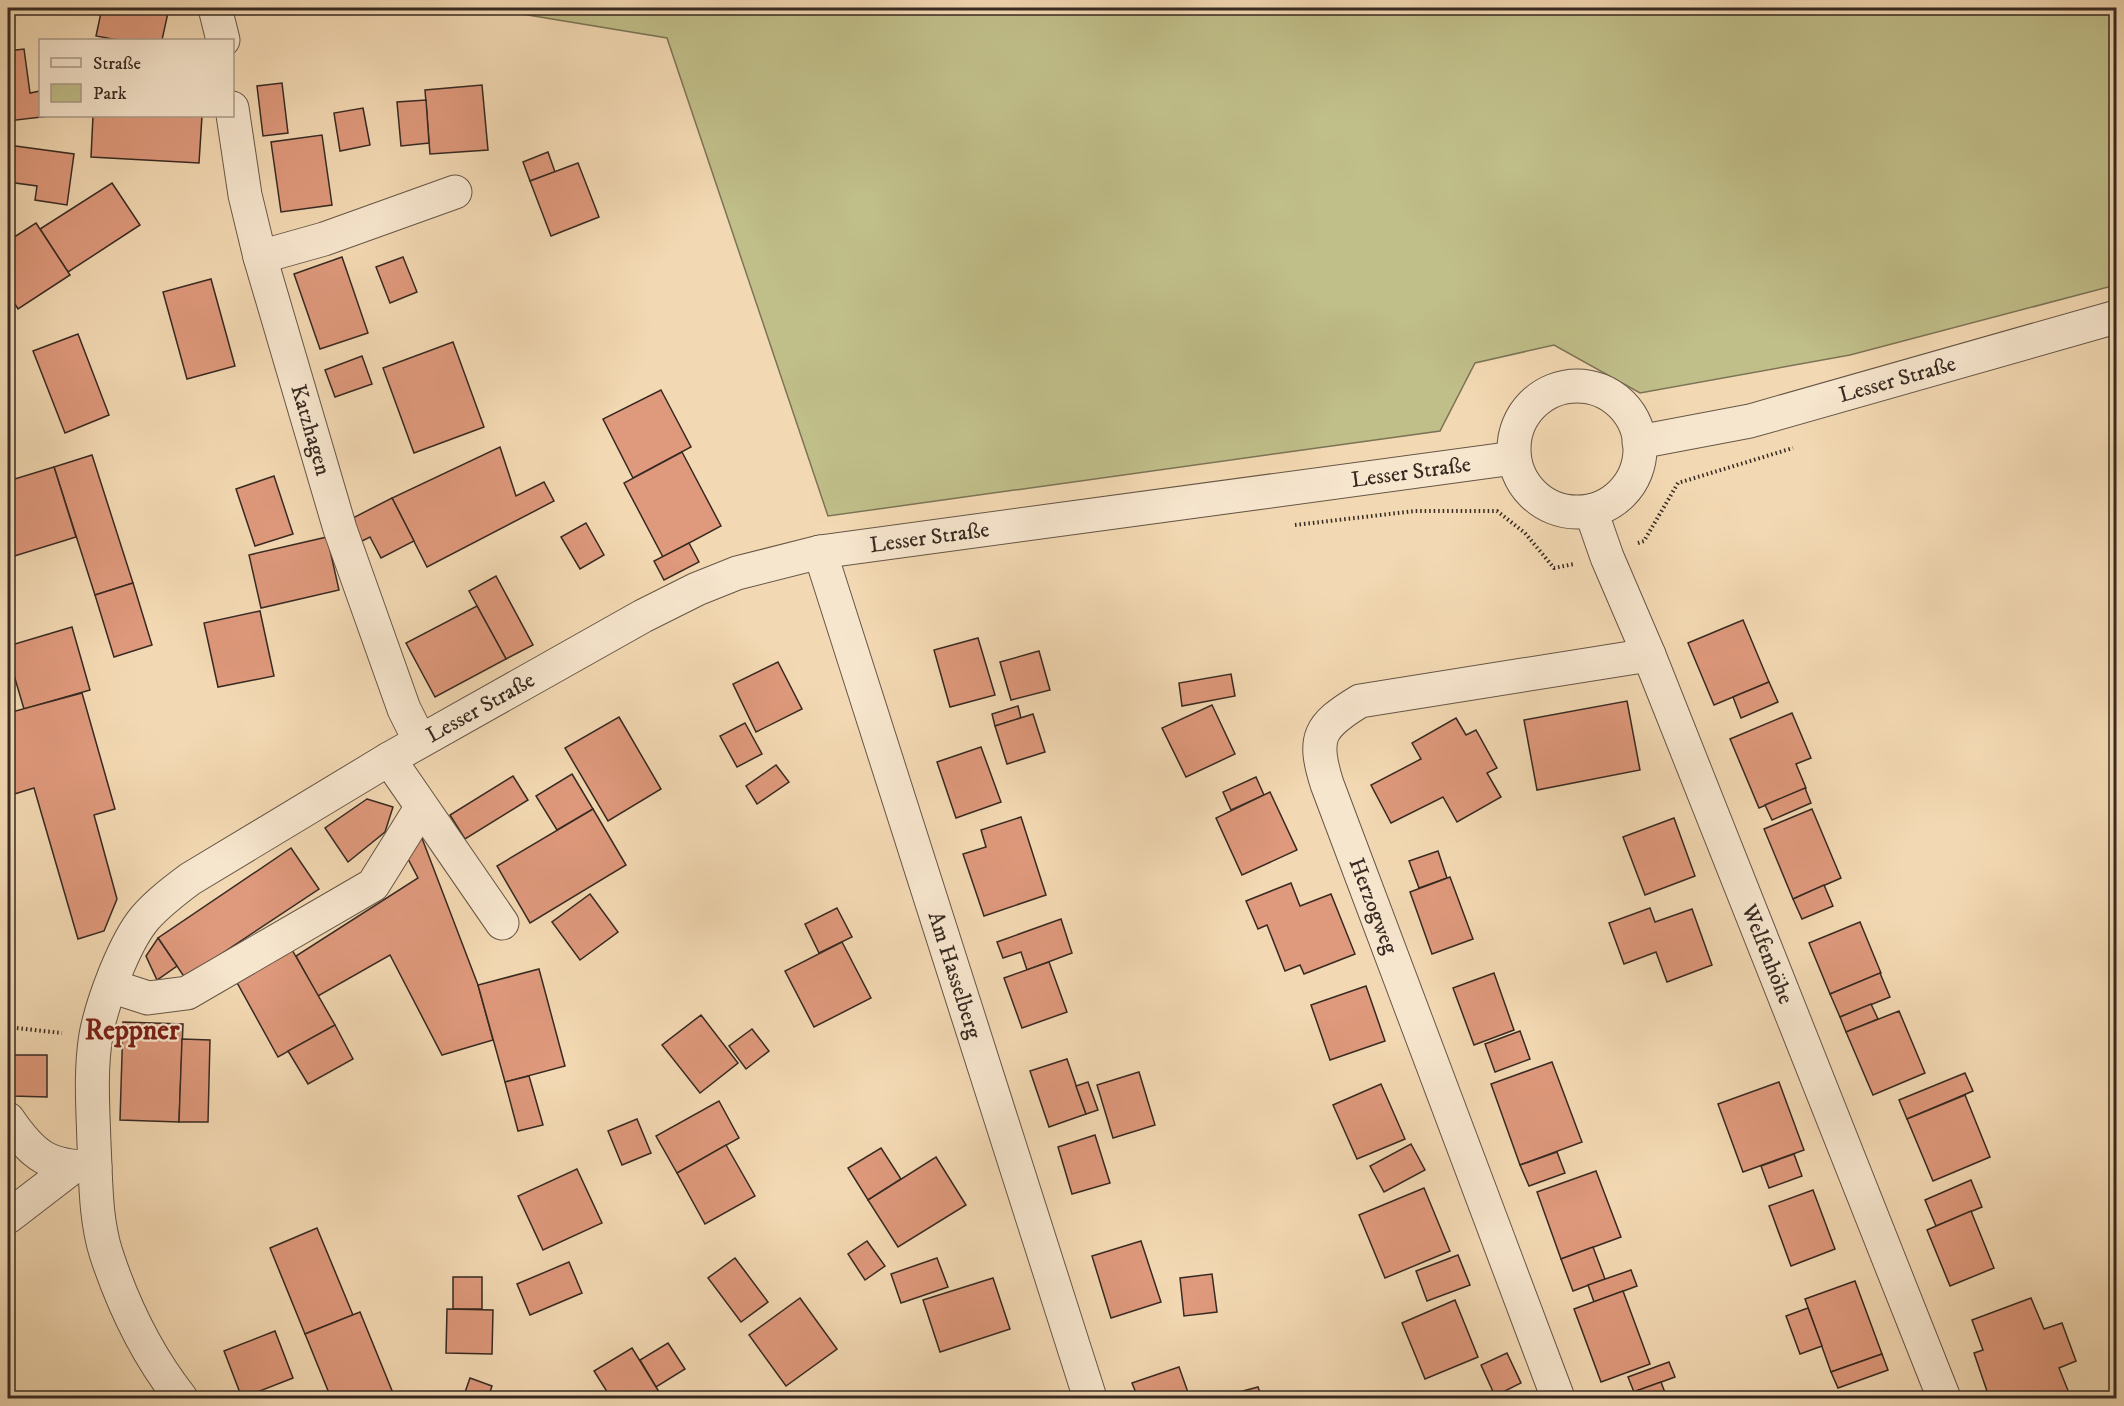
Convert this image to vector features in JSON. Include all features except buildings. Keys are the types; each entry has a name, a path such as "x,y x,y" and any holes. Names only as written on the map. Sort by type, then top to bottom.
{"street":[{"path":"215,8 223,39"},
{"name":"Katzhagen","path":"233,117 245,195 260,257 340,529 404,709 420,741"},
{"path":"260,257 324,239 455,192"},
{"name":"Lesser Straße","path":"1640,442 1750,421 2116,317"},
{"path":"1568,386 1593,388 1616,399 1632,418 1640,442 1638,465 1629,486 1612,501 1591,511 1565,511 1541,501 1523,482 1514,458 1515,433 1526,411 1545,394 1568,386"},
{"name":"Lesser Straße","path":"181,1398 164,1377 122,1298 105,1251 98,1208 84,1167 93,1099 96,1036 111,986 131,940 144,919 163,900 190,879 389,759 584,648 697,589 737,573 820,552 1514,458"},
{"name":"Welfenhöhe","path":"1591,511 1944,1398"},
{"name":"Am Hasselberg","path":"820,552 1090,1398"},
{"name":"Herzogweg","path":"1558,1398 1327,784 1320,740 1323,729 1360,701 1649,655"},
{"path":"389,759 501,923"},
{"path":"111,986 148,998 187,993 373,885 421,808"},
{"path":"8,1119 22,1141 37,1154 51,1162 84,1167"},
{"path":"8,1217 84,1167"}],"path":[{"path":"8,1026 96,1036"}],"green space":[{"path":"486,8 2116,8 2116,285 1850,355 1640,393 1554,345 1475,363 1440,431 828,516 667,38"}],"district":[{"name":"Reppner","path":"132,1030"}]}
